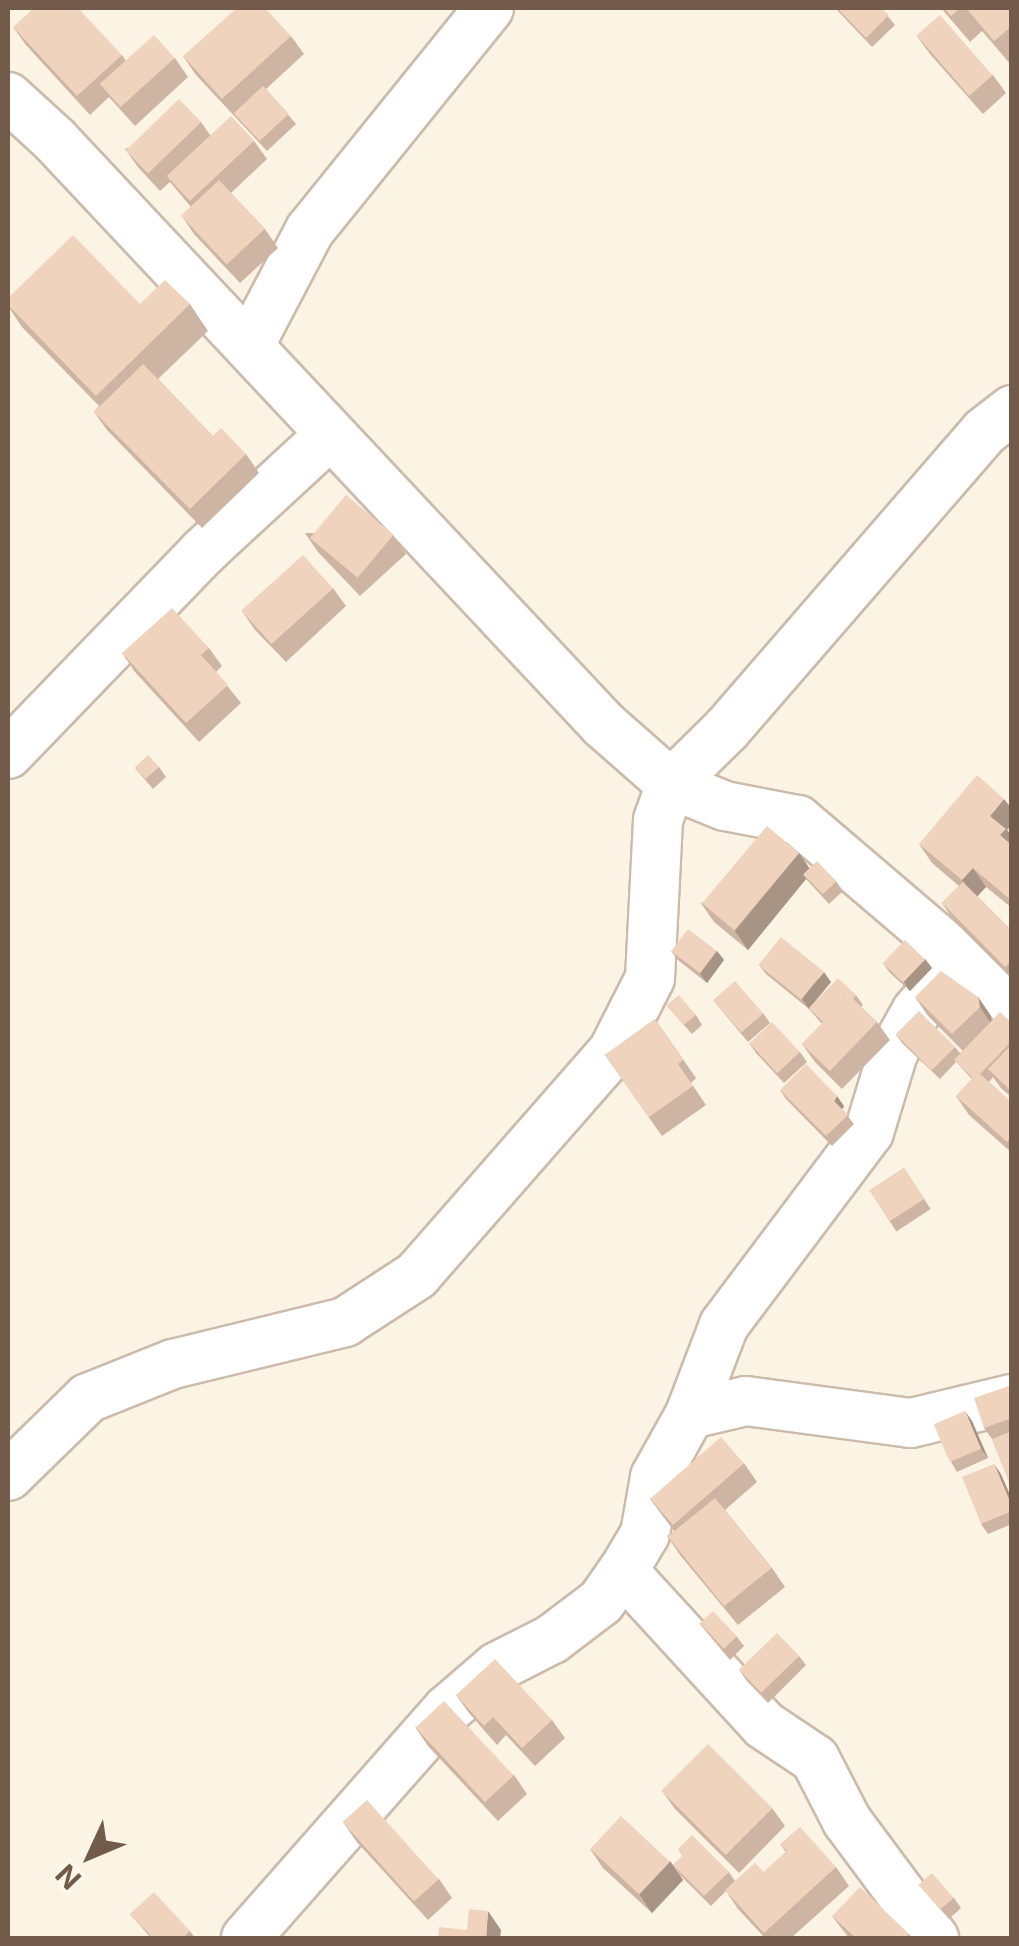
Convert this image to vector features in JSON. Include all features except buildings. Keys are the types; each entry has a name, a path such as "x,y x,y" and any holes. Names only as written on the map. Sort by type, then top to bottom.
{"street":[{"path":"250,346 310,230 489,8"},
{"path":"8,97 250,346 604,725 670,784 725,806 798,820 958,962 1012,1004"},
{"path":"8,1476 88,1398 173,1364 345,1322 417,1275 613,1051 650,978 658,820 670,784 726,730 984,432 1012,410"},
{"path":"8,754 203,552 330,435"},
{"path":"246,1938 446,1710 497,1666 552,1639 601,1602 644,1534 669,1443 690,1414 724,1325 868,1132 893,1053 916,1012 958,962"},
{"path":"690,1414 746,1401 910,1423 1012,1398"},
{"path":"623,1571 764,1725 815,1759 847,1821 934,1938"}]}
